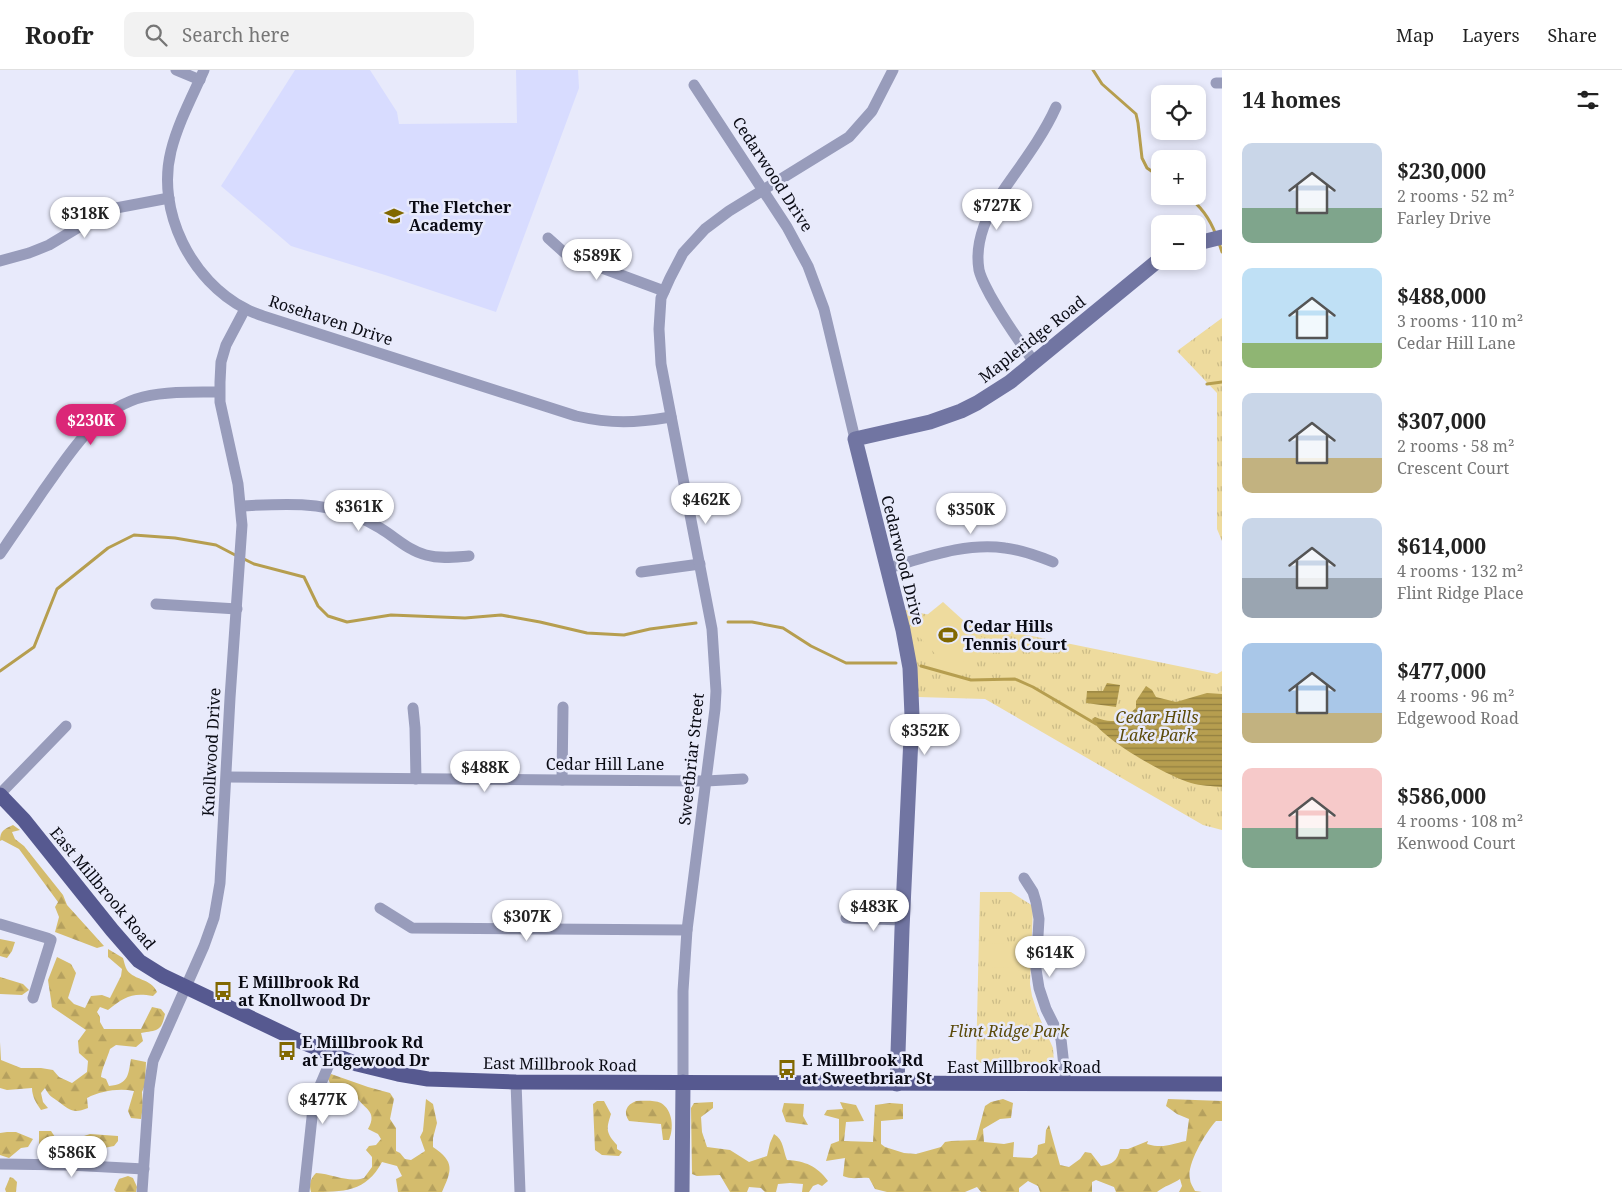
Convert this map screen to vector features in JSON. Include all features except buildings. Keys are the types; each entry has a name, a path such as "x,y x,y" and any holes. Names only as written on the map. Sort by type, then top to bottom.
{"main road":[{"name":"East Millbrook Road","path":"0,794 24,820 139,961 163,976 252,1019 333,1055 371,1068 419,1078 516,1082 1222,1084"}],"street":[{"path":"176,70 202,75"},
{"name":"Sweetbriar Street","path":"683,1082 683,991 687,930 716,691 712,629 662,364 659,329 661,298 683,253 705,229 729,211 849,137 872,111 893,70"},
{"name":"Rosehaven Drive","path":"202,75 176,132 170,153 168,170 169,198 175,225 198,268 221,292 245,309 576,416 603,422 628,423 671,417"},
{"name":"Cedarwood Drive","path":"694,85 798,246 820,295 903,630 911,682 912,716 902,920 897,1084"},
{"path":"1034,362 1011,329 984,284 979,271 979,255 988,214 1046,128 1056,107"},
{"path":"0,261 29,254 49,245 94,218 116,208 169,198"},
{"path":"1206,241 1222,237"},
{"path":"548,238 567,256 664,291"},
{"name":"Mapleridge Road","path":"855,438 930,422 977,404 1010,382 1151,266"},
{"name":"Knollwood Drive","path":"142,1192 152,1066 214,918 220,883 242,525 236,477 219,392 226,344 245,309"},
{"path":"1,549 80,438 100,420 121,406 142,397 164,393 219,392"},
{"path":"241,506 284,503 322,507 348,514 378,526 426,556 468,556"},
{"path":"888,568 931,556 976,548 1004,548 1035,555 1053,562"},
{"path":"641,572 700,564"},
{"path":"156,604 237,609"},
{"path":"562,780 563,707"},
{"path":"413,708 416,779"},
{"path":"0,794 66,726"},
{"name":"Cedar Hill Lane","path":"227,777 706,781 743,779"},
{"path":"1024,878 1033,892 1036,902 1038,919 1036,969 1039,988 1046,1009 1061,1039 1066,1084"},
{"path":"380,908 412,928 687,930"},
{"path":"846,918 902,920"},
{"path":"0,924 51,940 33,998"},
{"path":"304,1192 313,1108 316,1095 333,1055"},
{"path":"516,1082 520,1192"},
{"path":"682,1192 683,1082"},
{"path":"0,1164 144,1169"}],"shaded area":[{"name":"The Fletcher Academy","path":"295,70 370,70 397,112 399,124 517,123 516,70 578,70 579,88 496,312 291,246 221,186"},
{"path":"1107,683 1120,685 1116,707 1086,703 1087,691 1103,691"},
{"path":"1146,686 1152,690 1156,697 1176,702 1207,693 1222,694 1222,787 1191,783 1152,765 1108,737 1092,719 1095,717 1112,721 1122,719 1136,708 1136,701"}],"green space":[{"path":"1222,318 1222,541 1217,529 1217,393 1177,351"},
{"name":"Cedar Hills Tennis Court","path":"943,602 986,641 952,672 911,628"},
{"name":"Cedar Hills Lake Park","path":"901,609 1217,674 1222,671 1222,830 1203,825 985,699 918,697"},
{"path":"13,825 20,830 12,832 15,839 24,846 63,895 67,905 104,946 97,948 55,932 59,917 55,907 58,902 19,849 2,840 0,841 3,831"},
{"name":"Flint Ridge Park","path":"980,892 1011,892 1033,906 1030,984 1038,1014 1053,1048 1054,1063 976,1063"},
{"path":"0,939 15,942 7,958 0,956"},
{"path":"988,943 1027,944 1026,968 988,967"},
{"path":"108,949 123,958 126,969 130,974 151,984 157,992 153,996 134,995 108,1010 100,1007 97,1012 104,1029 141,1029 152,1007 161,1009 165,1014 162,1024 158,1029 141,1033 143,1041 136,1047 116,1045 110,1049 101,1077 106,1079 109,1086 116,1085 126,1078 131,1059 146,1062 141,1119 131,1118 128,1111 134,1091 116,1090 98,1094 87,1098 88,1108 75,1111 69,1109 53,1097 45,1088 41,1093 43,1102 48,1108 41,1110 32,1088 7,1090 0,1088 0,1042 1,1060 21,1068 53,1070 59,1077 72,1083 87,1072 88,1061 79,1053 78,1041 86,1030 52,1007 48,980 57,957 71,964 76,973 68,998 74,1004 85,1008 91,996 102,995 110,998 121,976 122,969 108,957"},
{"path":"0,977 23,984 29,990 22,995 0,994"},
{"path":"331,1074 390,1093 394,1099 390,1119 396,1128 396,1151 405,1159 411,1160 425,1151 420,1137 423,1131 426,1099 433,1104 437,1123 433,1147 445,1157 450,1167 442,1192 398,1192 396,1179 402,1176 397,1166 382,1162 376,1172 361,1185 334,1192 311,1192 310,1182 316,1173 346,1179 364,1178 372,1167 372,1157 366,1150 369,1146 376,1145 381,1139 378,1134 368,1129 372,1118 368,1110 355,1094 331,1085 328,1079"},
{"path":"1003,1099 1013,1103 1011,1118 1000,1119 983,1129 984,1142 1004,1144 1014,1142 1013,1157 1032,1158 1037,1154 1038,1145 1045,1143 1046,1130 1049,1125 1060,1165 1069,1167 1080,1159 1085,1152 1091,1153 1101,1166 1114,1161 1120,1149 1128,1149 1148,1141 1147,1144 1167,1146 1186,1141 1189,1119 1177,1114 1166,1106 1168,1099 1222,1101 1222,1121 1216,1121 1207,1133 1191,1166 1191,1184 1195,1191 1202,1192 1179,1192 1182,1186 1180,1179 1157,1192 1116,1192 1114,1187 1096,1180 1092,1182 1092,1192 1040,1192 1038,1186 1028,1181 1019,1188 1019,1192 981,1192 977,1187 965,1192 887,1192 875,1189 869,1178 843,1176 845,1158 826,1161 831,1144 839,1141 839,1119 824,1115 827,1110 843,1109 840,1102 856,1105 864,1121 846,1122 844,1141 873,1142 875,1105 903,1104 903,1119 881,1121 881,1144 904,1153 916,1154 941,1147 945,1142 976,1140 985,1106 991,1102"},
{"path":"597,1101 604,1101 611,1114 608,1131 617,1145 617,1149 622,1152 619,1156 602,1155 595,1150 593,1104"},
{"path":"636,1101 655,1101 665,1106 671,1120 672,1131 669,1140 663,1140 661,1124 629,1121 626,1109"},
{"path":"713,1102 713,1108 701,1117 702,1132 707,1147 730,1150 749,1162 767,1156 774,1134 781,1142 787,1160 810,1165 828,1181 822,1186 818,1184 813,1186 809,1192 802,1192 803,1184 790,1183 778,1184 776,1192 765,1192 761,1188 749,1187 747,1192 730,1192 720,1175 697,1176 692,1174 691,1108 694,1103"},
{"path":"784,1103 804,1104 803,1116 808,1125 786,1122 782,1111"},
{"path":"39,1131 51,1131 55,1137 54,1151 49,1154 43,1154 39,1148"},
{"path":"16,1132 33,1139 28,1147 21,1148 9,1158 0,1155 0,1133"},
{"path":"90,1134 118,1136 118,1141 114,1146 99,1149 89,1158 77,1157 75,1150 78,1138"},
{"path":"128,1176 133,1178 137,1187 136,1192 116,1192 114,1190 119,1179"},
{"path":"10,1177 17,1182 16,1192 6,1192 5,1189"}],"waterway":[{"path":"1093,70 1102,84 1136,114 1142,158 1147,168 1151,171"},
{"path":"1198,205 1216,235"},
{"path":"1219,243 1222,252"},
{"path":"1207,384 1222,382"},
{"path":"0,671 34,647 57,589 108,548 134,535 175,538 216,545 237,556"},
{"path":"242,558 254,564 304,577 318,606 328,616 347,622 391,615 465,618 501,615 587,633 624,635 650,629 696,623"},
{"path":"728,622 752,622 783,628 811,646 846,663 896,663"},
{"path":"921,666 971,680 1015,679 1033,687 1096,724"}],"place":[{"name":"The Fletcher Academy","path":"394,216"},
{"name":"Cedar Hills Tennis Court","path":"948,635"},
{"name":"E Millbrook Rd at Knollwood Dr","path":"223,991"},
{"name":"E Millbrook Rd at Edgewood Dr","path":"287,1051"},
{"name":"E Millbrook Rd at Sweetbriar St","path":"787,1069"}]}
